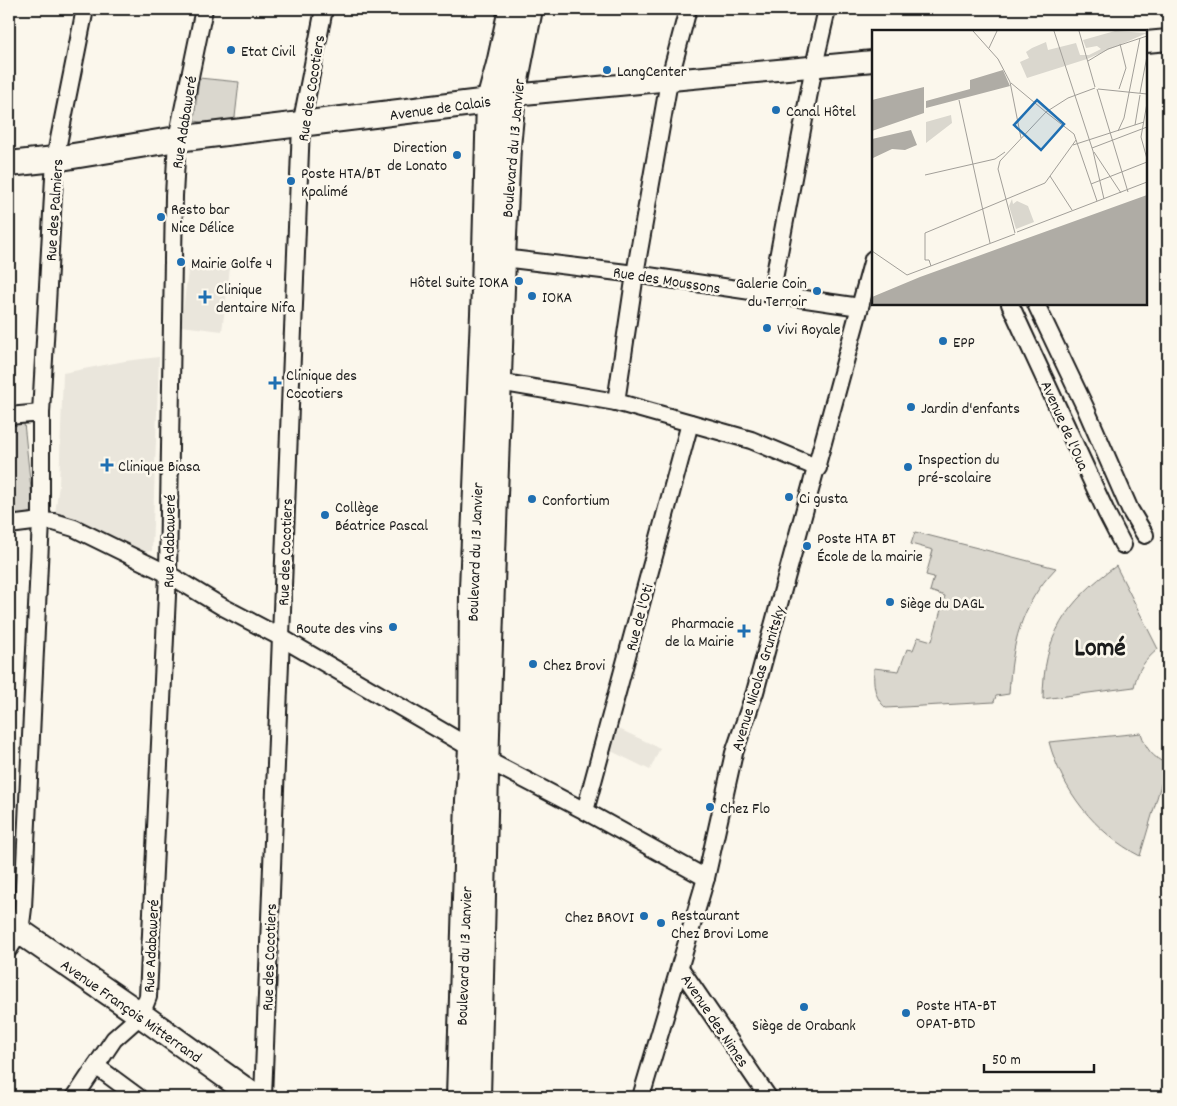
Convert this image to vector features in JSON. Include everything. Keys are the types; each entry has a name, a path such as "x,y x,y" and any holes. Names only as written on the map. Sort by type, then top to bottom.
{"highway":[{"name":"Boulevard du 13 Janvier","path":"478,1097 479,754 472,589 485,280 489,101 500,64 511,9"},
{"name":"Boulevard du 13 Janvier","path":"459,1097 468,800 479,754 487,733 508,147 513,95 530,9"},
{"name":"Avenue de Calais","path":"9,164 55,160 177,139 489,101 513,95"},
{"name":"Avenue François Mitterrand","path":"13,935 142,1015 255,1097"}],"main road":[{"path":"1147,42 1168,40"},
{"name":"Avenue de Calais","path":"513,95 872,61"}],"street":[{"name":"Rue des Palmiers","path":"13,935 23,908 42,520 41,413 55,160 85,9"},
{"name":"Rue Adabaweré","path":"142,1015 148,997 168,574 174,196 177,139 204,9"},
{"name":"Rue des Cocotiers","path":"263,1097 301,125 324,9"},
{"path":"616,402 669,81 688,9"},
{"path":"771,296 826,9"},
{"name":"Rue des Moussons","path":"503,258 636,274 860,308"},
{"name":"Avenue Nicolas Grunitsky","path":"641,1097 706,878 734,754 755,692 818,468 872,263"},
{"name":"Avenue de l'Oua","path":"1010,305 1123,545"},
{"name":"Avenue de l'Oua","path":"1036,305 1085,407 1130,510 1145,535"},
{"path":"499,382 616,402 751,440 818,468"},
{"path":"9,416 41,413"},
{"name":"Rue de l'Oti","path":"585,811 690,423"},
{"path":"9,525 42,520 74,528 168,574 221,606 280,637 479,754 706,878"},
{"name":"Avenue des Nimes","path":"680,968 768,1097"},
{"path":"75,1097 114,1039 142,1015"},
{"path":"96,1066 138,1097"}],"shaded area":[{"path":"199,78 239,82 234,126 194,121"},
{"name":"Clinique dentaire Nifa","path":"189,263 230,268 222,331 181,326"},
{"name":"Clinique Biasa","path":"159,357 152,551 133,553 55,513 59,485 63,373 125,361"},
{"path":"24,423 34,517 9,520 9,425"},
{"path":"915,532 1056,568 1034,597 1020,626 1010,676 1009,694 996,696 994,702 886,708 879,700 874,685 874,668 899,671 907,649 913,650 918,637 932,641 945,596 930,591 934,577 926,575 933,550 911,544"},
{"path":"1116,566 1158,649 1142,666 1134,687 1043,699 1047,657 1061,622 1084,593"},
{"path":"619,729 660,748 650,770 609,750"},
{"path":"1141,733 1150,752 1167,764 1140,856 1109,835 1082,808 1062,777 1049,742"}],"place":[{"name":"Etat Civil","path":"231,50"},
{"name":"LangCenter","path":"607,70"},
{"name":"Canal Hôtel","path":"776,110"},
{"name":"Direction de Lonato","path":"457,155"},
{"name":"Poste HTA/BT Kpalimé","path":"291,181"},
{"name":"Resto bar Nice Délice","path":"161,217"},
{"name":"Mairie Golfe 4","path":"181,262"},
{"name":"Hôtel Suite IOKA","path":"519,281"},
{"name":"Galerie Coin du Terroir","path":"817,291"},
{"name":"IOKA","path":"532,296"},
{"name":"Clinique dentaire Nifa","path":"205,297"},
{"name":"Vivi Royale","path":"767,328"},
{"name":"EPP","path":"943,341"},
{"name":"Clinique des Cocotiers","path":"275,383"},
{"name":"Jardin d'enfants","path":"911,407"},
{"name":"Clinique Biasa","path":"107,465"},
{"name":"Inspection du pré-scolaire","path":"908,467"},
{"name":"Ci gusta","path":"789,497"},
{"name":"Confortium","path":"532,499"},
{"name":"Collège Béatrice Pascal","path":"325,515"},
{"name":"Poste HTA BT École de la mairie","path":"807,546"},
{"name":"Siège du DAGL","path":"890,602"},
{"name":"Route des vins","path":"393,627"},
{"name":"Pharmacie de la Mairie","path":"744,631"},
{"name":"Chez Brovi","path":"533,664"},
{"name":"Chez Flo","path":"710,807"},
{"name":"Chez BROVI","path":"644,916"},
{"name":"Restaurant Chez Brovi Lome","path":"661,923"},
{"name":"Siège de Orabank","path":"804,1007"},
{"name":"Poste HTA-BT OPAT-BTD","path":"906,1013"}],"district":[{"name":"Lomé","path":"1100,646"}]}
